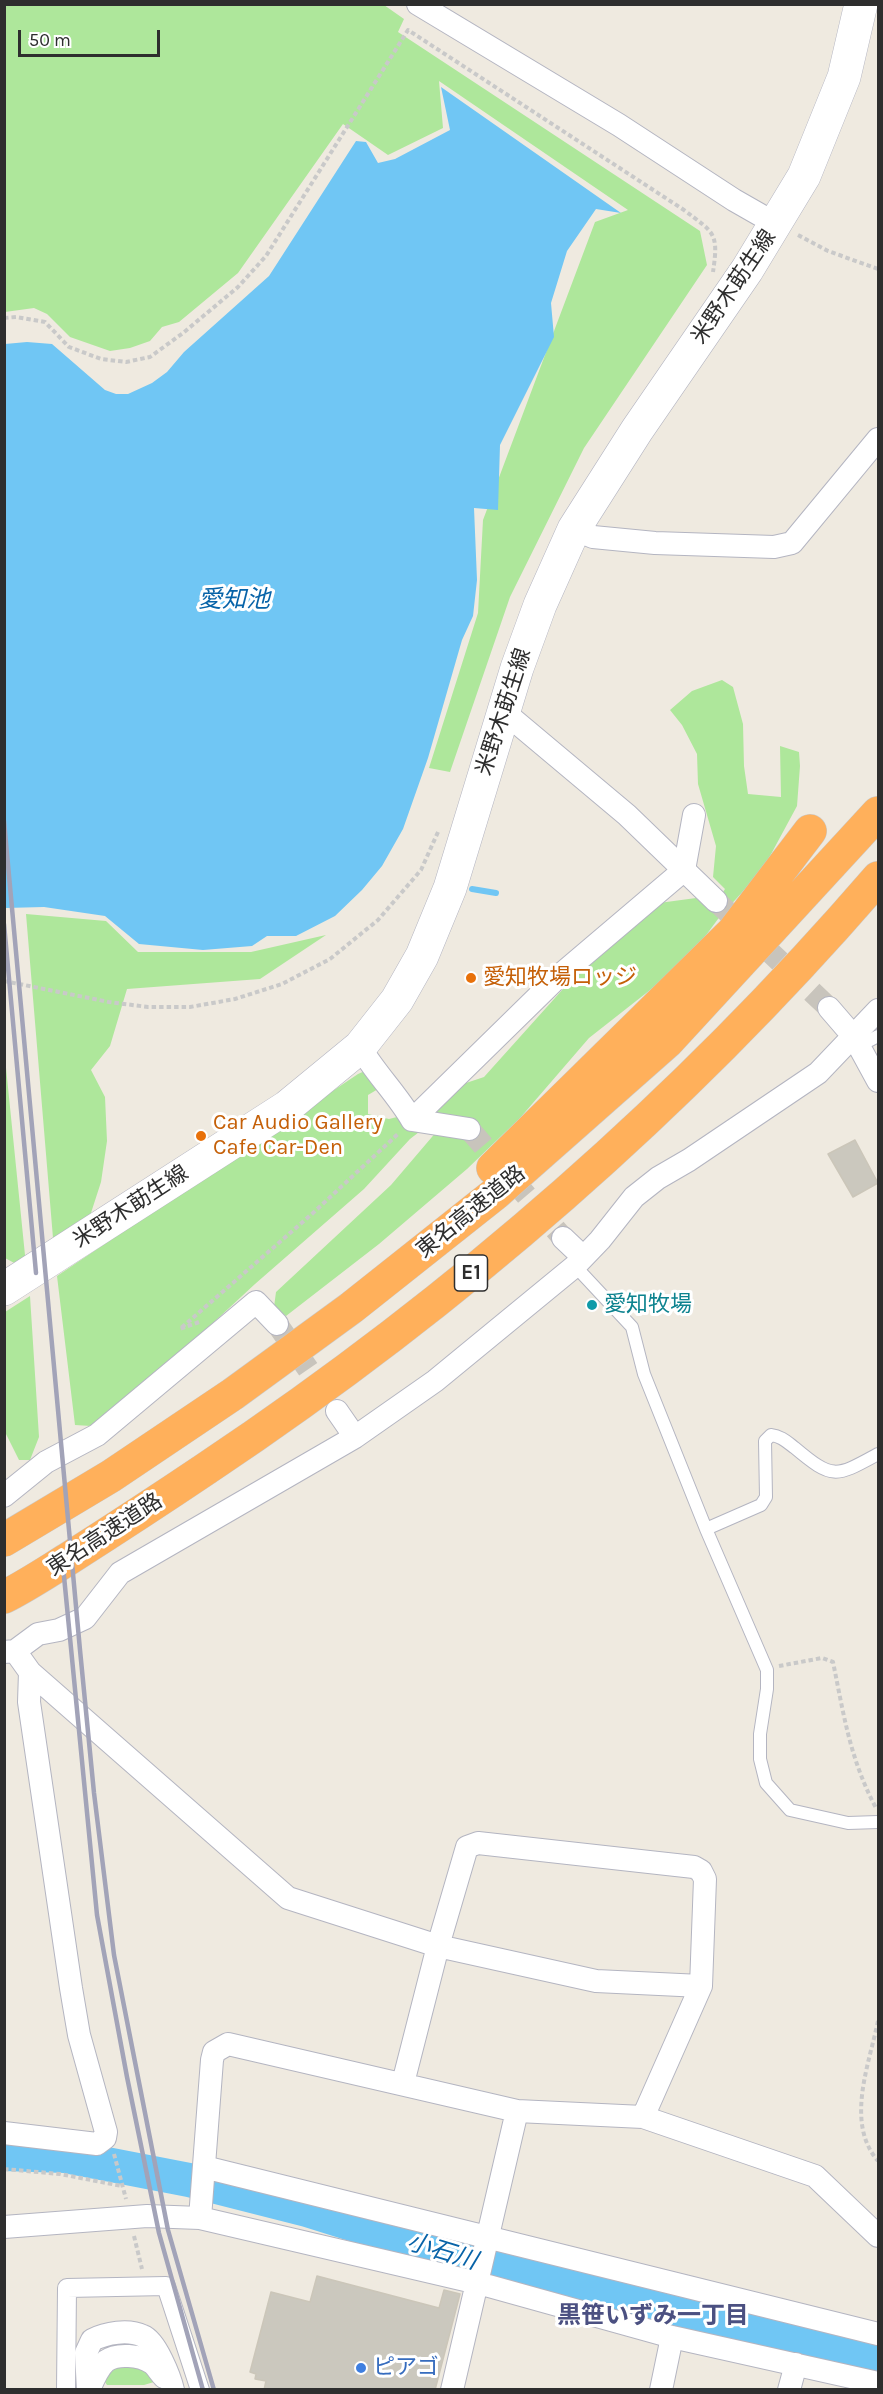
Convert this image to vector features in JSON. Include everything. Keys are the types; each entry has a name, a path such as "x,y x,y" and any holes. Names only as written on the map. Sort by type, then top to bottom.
{"highway":[{"name":"東名高速道路","path":"4,1540 111,1476 233,1395 351,1308 496,1193 667,1042 879,813"},
{"path":"351,1308 733,932 810,831"},
{"name":"東名高速道路","path":"4,1597 142,1512 258,1434 376,1350 528,1227 656,1110 773,994 879,878"},
{"path":"656,1110 879,912"}],"main road":[{"name":"米野木莇生線","path":"4,1289 287,1107 360,1047 396,1000 422,956 450,888 503,711 540,605 574,529 637,430 737,285 804,176 844,77 861,4"}],"street":[{"path":"418,4 619,125 734,200 776,224"},
{"path":"574,529 593,537 656,543 774,547 792,543 879,439"},
{"path":"503,711 627,815 716,901"},
{"path":"412,1120 558,977 684,870 694,815"},
{"path":"829,1008 864,1040 879,1081"},
{"path":"701,1986 596,1981 438,1946 288,1898 10,1652 38,1634 59,1630 85,1618 120,1573 355,1437 435,1381 579,1261 634,1197 658,1178 689,1160 864,1040 879,1010"},
{"path":"360,1047 374,1071 403,1105 412,1120"},
{"path":"412,1120 469,1129"},
{"path":"563,1238 579,1261"},
{"path":"4,1496 46,1462 97,1435 256,1302 278,1324"},
{"path":"337,1412 355,1437"},
{"path":"4,2133 97,2144 105,2138 106,2132 80,2035 72,1988 29,1702 30,1672"},
{"path":"403,2084 438,1946 467,1847 474,1843 694,1867 701,1871 705,1879 701,1986 643,2117"},
{"path":"201,2212 212,2060 214,2052 222,2045 228,2044 517,2111 643,2117 815,2176 879,2236"},
{"path":"452,2390 517,2111"},
{"path":"203,2172 879,2334"},
{"path":"4,2227 201,2212 479,2279 672,2337 879,2383"},
{"path":"66,2390 67,2288 147,2286 166,2286 200,2390"},
{"path":"81,2390 81,2346 86,2333 97,2328 120,2327 138,2328 149,2334 162,2350 181,2390"},
{"path":"88,2390 86,2353 92,2340 105,2334 127,2333 145,2336 152,2344 166,2368 172,2390"},
{"path":"661,2390 672,2337"},
{"path":"789,2390 796,2364"}],"lane":[{"path":"579,1261 632,1326 644,1374 706,1529 767,1670 767,1689 760,1734 760,1759 766,1783 790,1810 848,1823 879,1822"},
{"path":"706,1529 761,1505 766,1497 765,1441 771,1435 780,1436 818,1467 833,1473 848,1471 879,1454"}],"path":[{"path":"4,318 16,317 45,322 69,347 101,359 126,362 150,357 183,333 238,286 266,256 408,30 674,203 711,230 717,248 713,272 708,282"},
{"path":"776,224 828,251 879,269"},
{"path":"4,981 109,1002 148,1007 189,1007 235,999 282,984 330,959 378,920 421,870 442,824"},
{"path":"202,1321 180,1329 313,1213 412,1120"},
{"path":"767,1670 795,1662 822,1658 832,1662 852,1754 862,1782 879,1814"},
{"path":"879,2021 861,2108 862,2128 873,2154 879,2161"},
{"path":"117,2158 121,2179"},
{"path":"4,2169 60,2174 123,2186"},
{"path":"130,2219 147,2286"}],"green space":[{"path":"4,5 384,5 404,19 398,32 700,231 707,265 584,448 510,597 450,772 429,768 478,613 483,520 595,222 628,210 439,81 443,128 388,155 343,124 238,273 179,322 162,327 150,341 130,348 110,351 70,337 47,314 34,308 5,312"},
{"path":"722,680 733,687 743,724 744,766 748,794 781,797 780,746 799,752 797,806 763,869 718,919 698,946 659,983 589,1038 520,1118 467,1169 379,1244 286,1316 274,1307 276,1292 391,1185 449,1117 436,1119 410,1139 364,1189 255,1284 159,1373 91,1426 75,1425 57,1276 358,1074 383,1063 395,1079 368,1095 368,1114 389,1119 433,1108 457,1086 484,1077 572,979 622,908 696,898 711,911 725,889 713,877 716,846 698,784 697,754 682,725 670,710 692,691"},
{"path":"26,914 106,921 138,952 251,952 326,935 260,979 127,989 110,1046 91,1070 105,1097 107,1141 101,1182 90,1216 54,1250"},
{"path":"4,1048 26,1265 18,1265 5,1258"},
{"path":"30,1296 39,1437 30,1460 19,1460 5,1432 5,1312"},
{"path":"123,2364 147,2370 154,2382 144,2385 107,2385 105,2382 110,2373"}],"water":[{"name":"愛知池","path":"441,87 621,213 596,209 567,251 551,303 554,337 500,445 498,510 474,508 477,580 473,616 462,640 428,758 403,829 382,866 362,890 335,916 296,936 267,936 252,946 203,950 139,944 105,916 44,907 5,908 5,344 27,342 52,344 105,390 116,394 128,394 152,383 167,372 184,352 269,276 356,141 366,142 378,163 395,159 450,130"}],"building":[{"path":"855,1140 878,1183 853,1197 828,1154"},
{"path":"317,2276 439,2308 444,2290 460,2294 435,2390 264,2390 266,2381 255,2379 256,2374 250,2372 271,2292 310,2302"}],"waterway":[{"path":"472,889 496,893"},
{"name":"小石川","path":"4,2154 65,2156 189,2180 307,2210 463,2259 878,2360"}],"tunnel":[{"path":"716,901 829,1008"},
{"path":"469,1129 563,1238"},
{"path":"277,1324 328,1398"}],"railway":[{"path":"4,821 80,1650 94,1793 114,1955 168,2230 214,2390"},
{"path":"4,924 36,1273"},
{"path":"63,1566 97,1915 159,2233 203,2390"}],"place":[{"name":"愛知牧場ロッジ","path":"471,978"},
{"name":"Car Audio Gallery Cafe Car-Den","path":"201,1136"},
{"name":"愛知牧場","path":"592,1305"},
{"name":"ピアゴ","path":"361,2368"}],"district":[{"name":"黒笹いずみ一丁目","path":"653,2316"}]}
